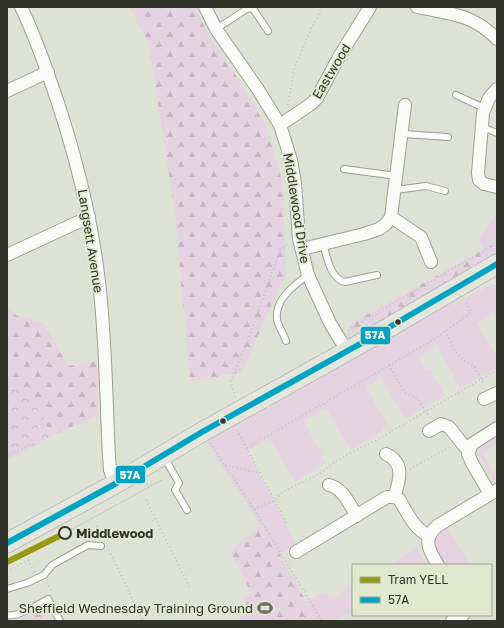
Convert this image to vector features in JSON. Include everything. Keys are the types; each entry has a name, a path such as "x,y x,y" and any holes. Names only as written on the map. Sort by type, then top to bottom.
{"main road":[{"path":"7,543 115,484 235,414 342,344 458,287 497,264"}],"street":[{"name":"Langsett Avenue","path":"21,7 48,72 70,138 89,217 99,282 105,356 109,464 111,475 115,484"},
{"name":"Middlewood Drive","path":"205,7 216,29 257,88 280,125 291,160 295,184 300,244 308,275 330,323 342,344"},
{"name":"Eastwood","path":"280,125 311,104 317,98 339,57 370,7"},
{"path":"417,7 466,17 477,22 497,39"},
{"path":"7,91 48,72"},
{"path":"497,89 489,98 484,108 478,174 479,180 484,184 497,187"},
{"path":"300,244 323,244 364,234 379,229 386,224 391,217 405,105"},
{"path":"7,255 89,217"},
{"path":"391,217 421,237 431,262"},
{"path":"432,429 441,424 446,424 449,427 464,445 472,463 494,492 437,526 429,536 429,550 437,564"},
{"path":"464,445 472,444 497,428"},
{"path":"386,454 394,458 397,462 399,470 398,486 394,497"},
{"path":"329,485 341,491 357,516"},
{"path":"296,552 387,497 399,499 417,527 422,533 429,536"},
{"path":"452,621 462,616"}],"lane":[{"path":"216,29 247,9 251,8 254,10 268,31"},
{"path":"456,95 484,108"},
{"path":"482,127 497,133"},
{"path":"402,134 448,137"},
{"path":"344,169 397,176"},
{"path":"395,190 426,186 445,191"},
{"path":"323,244 333,273 340,281 345,282 377,275"},
{"path":"286,341 277,320 279,304 292,287 308,275"},
{"path":"163,456 178,483 175,490 187,510"},
{"path":"7,589 41,577 52,564 88,545 104,545"},
{"path":"7,615 10,616 18,614 48,599 60,621"}],"path":[{"path":"288,108 294,68 322,7"},
{"path":"287,524 246,448 235,414 231,382 255,321 280,250 291,242 300,244"},
{"path":"342,344 497,243"},
{"path":"246,448 428,343 472,313 458,287"},
{"path":"445,331 460,358 466,363 474,366 490,396"},
{"path":"389,365 404,392 418,399 427,412 432,429"},
{"path":"254,509 274,501 280,494 290,488 317,476 346,456 427,412 497,370"},
{"path":"202,432 254,509 322,621"},
{"path":"7,456 34,442"},
{"path":"399,476 464,445"},
{"path":"224,464 259,472"},
{"path":"146,500 190,588"},
{"path":"152,521 156,519"},
{"path":"97,526 103,538"},
{"path":"104,545 143,621"},
{"path":"7,572 25,561 30,560 54,596"}],"green space":[{"path":"129,7 195,7 210,38 241,83 266,126 283,184 286,275 241,372 190,382 175,214 148,41"},
{"path":"497,212 497,242 484,250 478,240"},
{"path":"497,242 497,253 359,336 347,329 352,323"},
{"path":"497,283 497,321 493,314 477,323 497,357 497,368 460,388 437,346 419,357 426,371 430,369 445,396 405,419 381,378 366,387 388,425 381,428 383,431 351,450 326,408 304,421 326,463 295,482 270,439 247,451 296,543 280,555 206,443 430,313"},
{"path":"7,306 17,316 44,323 68,366 97,361 97,416 52,436 44,422 40,406 16,390 7,388"},
{"path":"7,388 16,390 40,406 44,422 52,436 7,460"},
{"path":"497,436 497,445 483,453 496,478 493,479 476,449"},
{"path":"260,525 280,555 317,621 278,621 268,603 250,614 243,597 251,593 230,551"},
{"path":"446,526 471,564 443,564 435,549 434,544 441,531"},
{"path":"417,548 426,564 390,564"},
{"path":"352,587 352,612 330,621 317,621 306,602 322,592 334,597"},
{"name":"Sheffield Wednesday Training Ground","path":"268,603 278,621 235,621"},
{"path":"40,609 45,618 39,621 17,621"}],"tram line":[{"path":"65,533 162,480"},
{"name":"YELL","path":"7,562 65,533"}],"transit line":[{"name":"57A","path":"7,543 115,484 202,432 376,335 497,264"}],"place":[{"name":"Middlewood","path":"65,533"},
{"name":"Sheffield Wednesday Training Ground","path":"265,608"}]}
